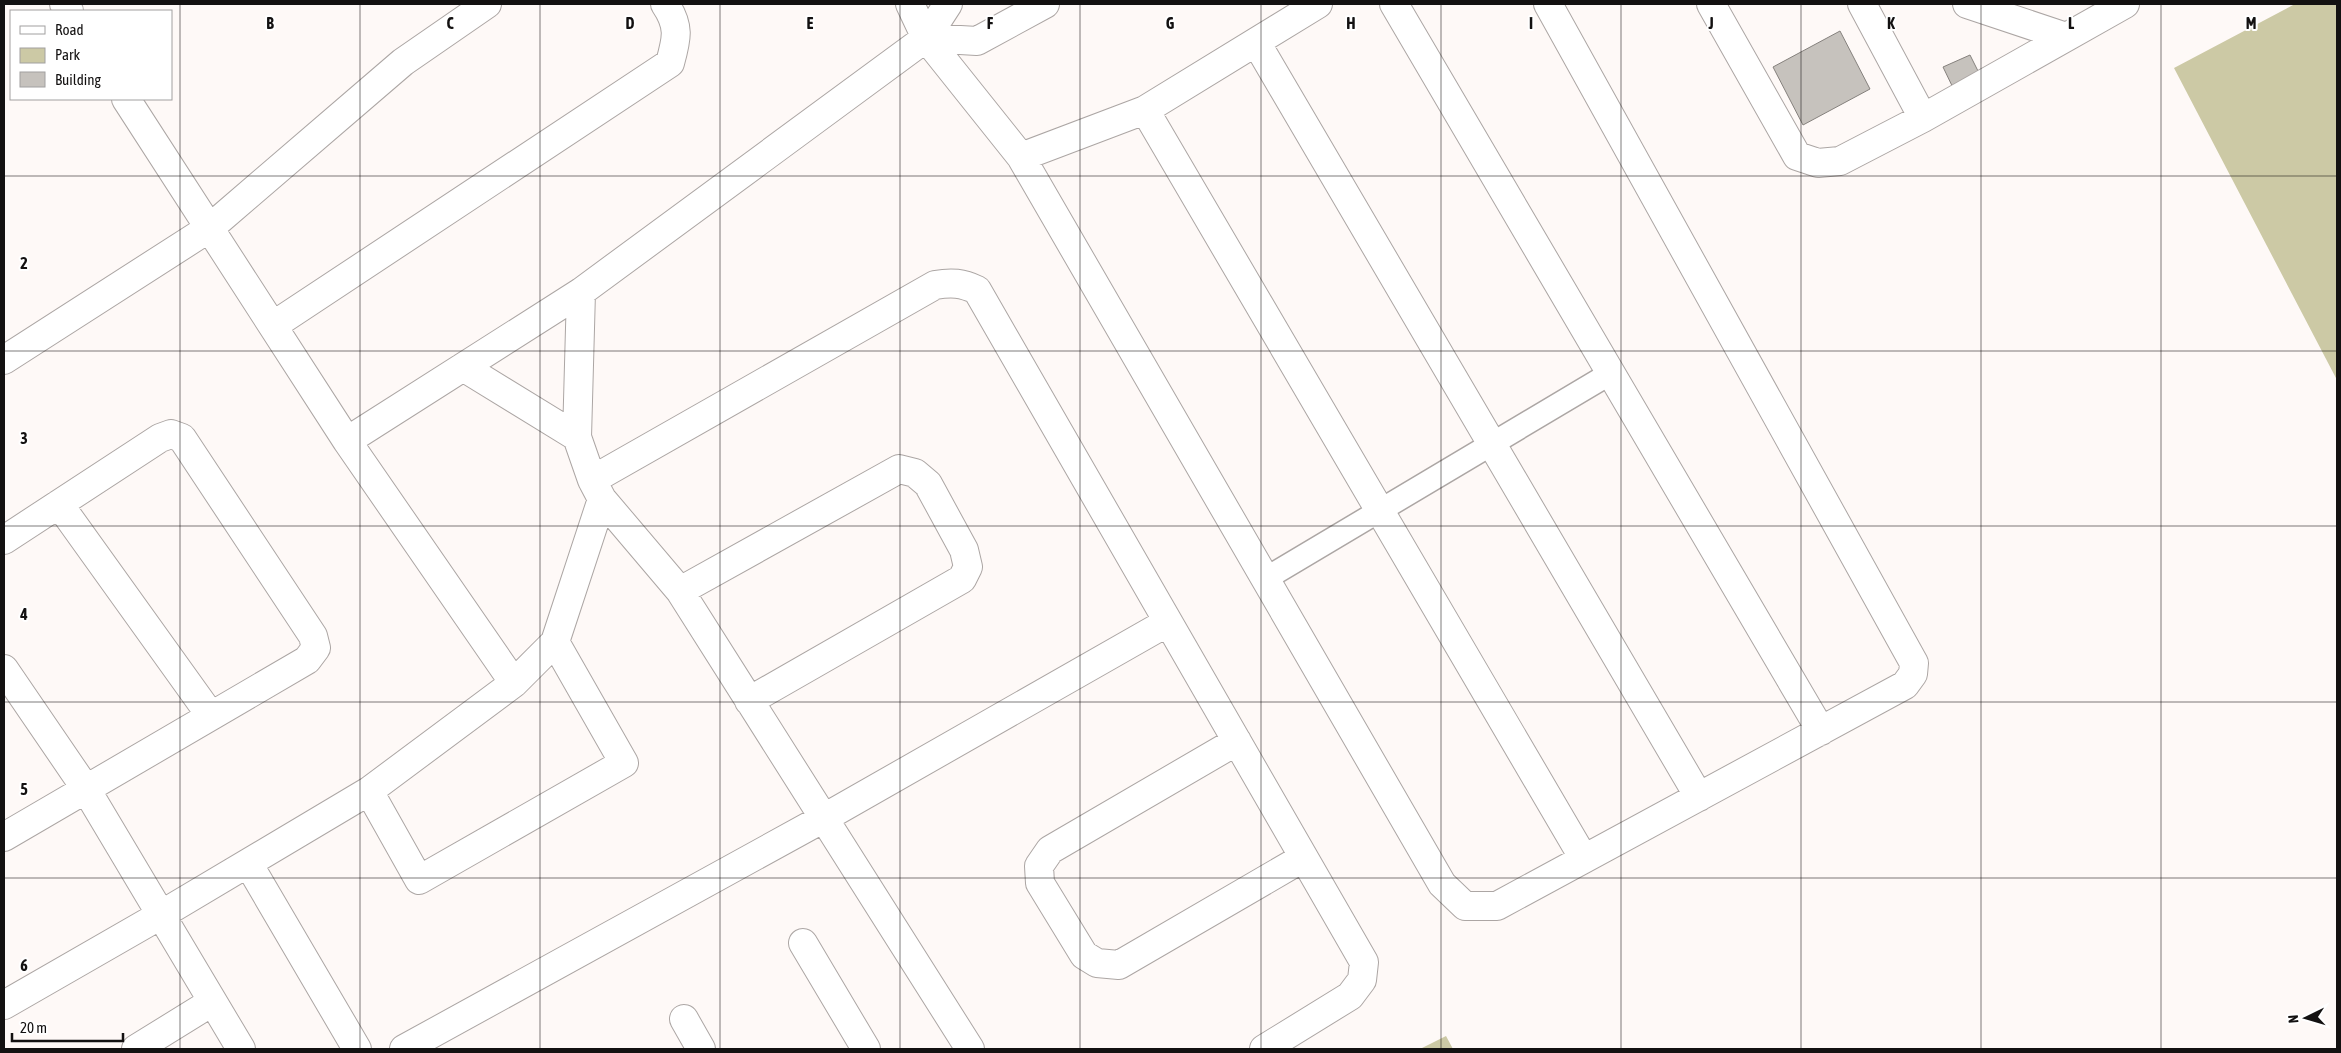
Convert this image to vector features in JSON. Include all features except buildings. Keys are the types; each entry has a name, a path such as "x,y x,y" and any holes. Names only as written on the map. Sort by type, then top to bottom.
{"street":[{"path":"4,360 210,227 404,62 487,4"},
{"path":"274,325 670,63 676,42 676,20 665,4"},
{"path":"910,4 926,38 1021,157 1442,884 1465,906 1497,906 1904,685 1913,674 1914,664 1548,4"},
{"path":"347,441 581,292 926,38 948,4"},
{"path":"926,38 977,41 1045,4"},
{"path":"1021,157 1144,110 1318,4"},
{"path":"1394,4 1820,731"},
{"path":"1711,4 1797,156 1818,163 1840,161 1923,118 2125,4"},
{"path":"1862,4 1923,118"},
{"path":"1967,4 2066,37"},
{"path":"1256,42 1699,796"},
{"path":"127,100 274,325 347,441 514,683"},
{"path":"1144,110 1584,859"},
{"path":"4,1005 159,916 369,791 514,683 554,642 597,490 935,285 948,282 963,283 978,290 1364,962 1362,980 1350,996 1264,1049"},
{"path":"581,292 577,437 597,490 680,591 970,1049"},
{"path":"463,367 577,437"},
{"path":"4,540 160,438 171,434 182,438 313,636 316,648 308,660 4,837"},
{"path":"680,591 899,469 915,473 928,484 964,550 968,567 962,579 749,701"},
{"path":"59,504 212,716"},
{"path":"404,1049 824,818 1168,622"},
{"path":"369,791 419,880 624,762 554,642"},
{"path":"4,670 86,789 159,916 241,1049"},
{"path":"1237,741 1050,850 1040,866 1040,883 1084,955 1097,963 1119,965 1304,858"},
{"path":"248,863 357,1049"},
{"path":"803,943 866,1049"},
{"path":"136,1049 212,1002"},
{"path":"684,1019 701,1049"}],"lane":[{"path":"1265,579 1611,373"}],"green space":[{"path":"2295,4 2337,4 2337,380 2174,68"},
{"path":"1446,1036 1453,1049 1420,1049"}]}
